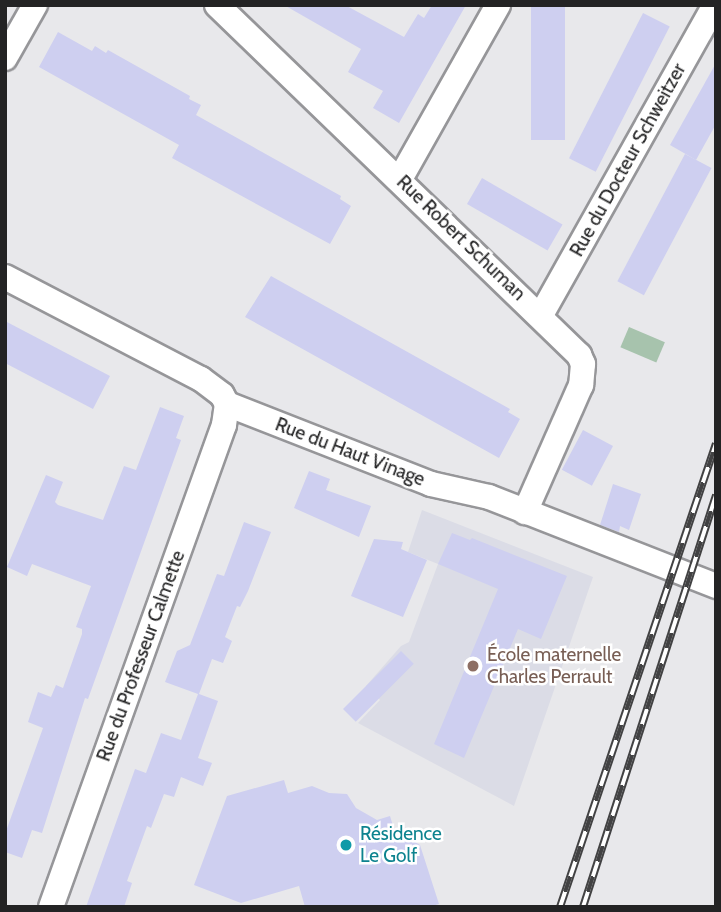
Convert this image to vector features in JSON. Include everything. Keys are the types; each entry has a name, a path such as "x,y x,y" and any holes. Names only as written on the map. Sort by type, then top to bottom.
{"street":[{"path":"5,58 35,5"},
{"name":"Rue Robert Schuman","path":"218,5 541,315 579,355 583,374 525,512"},
{"path":"400,179 498,5"},
{"name":"Rue du Docteur Schweitzer","path":"541,315 715,5"},
{"name":"Rue du Haut Vinage","path":"5,277 201,379 222,395 227,404 431,484 489,497 716,586"},
{"name":"Rue du Professeur Calmette","path":"51,907 224,425 227,404"}],"shaded area":[{"name":"École maternelle Charles Perrault","path":"422,510 593,577 514,806 358,723 380,700 366,686 401,646 409,642 438,564 408,552"}],"green space":[{"path":"629,327 665,342 656,362 620,347"}],"building":[{"path":"284,5 345,5 404,37 418,14 424,18 432,5 466,5 399,123 373,108 383,91 348,72 361,49"},
{"path":"531,5 565,5 565,140 531,140"},
{"path":"643,13 670,27 596,172 569,158"},
{"path":"58,32 92,51 95,46 106,53 108,50 190,96 189,99 201,105 196,115 341,196 340,199 351,206 330,244 172,158 179,145 39,67"},
{"path":"716,63 716,124 696,160 670,145"},
{"path":"685,154 711,168 644,295 617,281"},
{"path":"482,178 563,224 548,250 467,204"},
{"path":"271,276 510,409 508,412 520,419 499,458 245,317"},
{"path":"5,321 110,376 93,409 5,363"},
{"path":"160,407 184,416 176,438 181,440 88,699 85,698 42,833 32,830 22,858 5,852 5,834 43,728 28,722 38,692 51,697 56,685 63,688 82,634 82,629 76,627 91,586 32,564 27,576 7,567 46,475 63,482 55,502 58,505 103,520 124,466 136,470"},
{"path":"583,430 613,446 592,486 562,470"},
{"path":"309,471 330,479 326,490 371,506 359,537 294,508"},
{"path":"613,484 641,494 629,530 620,526 619,532 600,525"},
{"path":"244,522 271,532 248,591 240,607 237,606 225,637 232,641 223,663 212,659 199,694 218,701 198,758 212,763 203,786 181,777 174,797 164,794 151,828 147,826 127,881 132,883 124,907 86,907 135,769 146,773 161,733 181,740 198,694 165,682 177,651 190,645 217,574 224,576"},
{"path":"452,533 470,540 472,538 567,576 541,639 518,629 464,758 434,744 498,589 438,564"},
{"path":"374,539 403,542 401,549 427,560 403,617 351,596"},
{"path":"401,651 414,664 356,722 343,709"},
{"name":"Résidence Le Golf","path":"284,780 288,793 312,786 329,793 347,794 356,808 377,820 390,816 394,829 420,845 439,904 429,907 305,907 299,886 241,903 194,885 227,796"}],"railway":[{"path":"560,907 716,444"},
{"path":"583,907 716,495"}],"place":[{"name":"École maternelle Charles Perrault","path":"473,666"},
{"name":"Résidence Le Golf","path":"346,845"}]}
